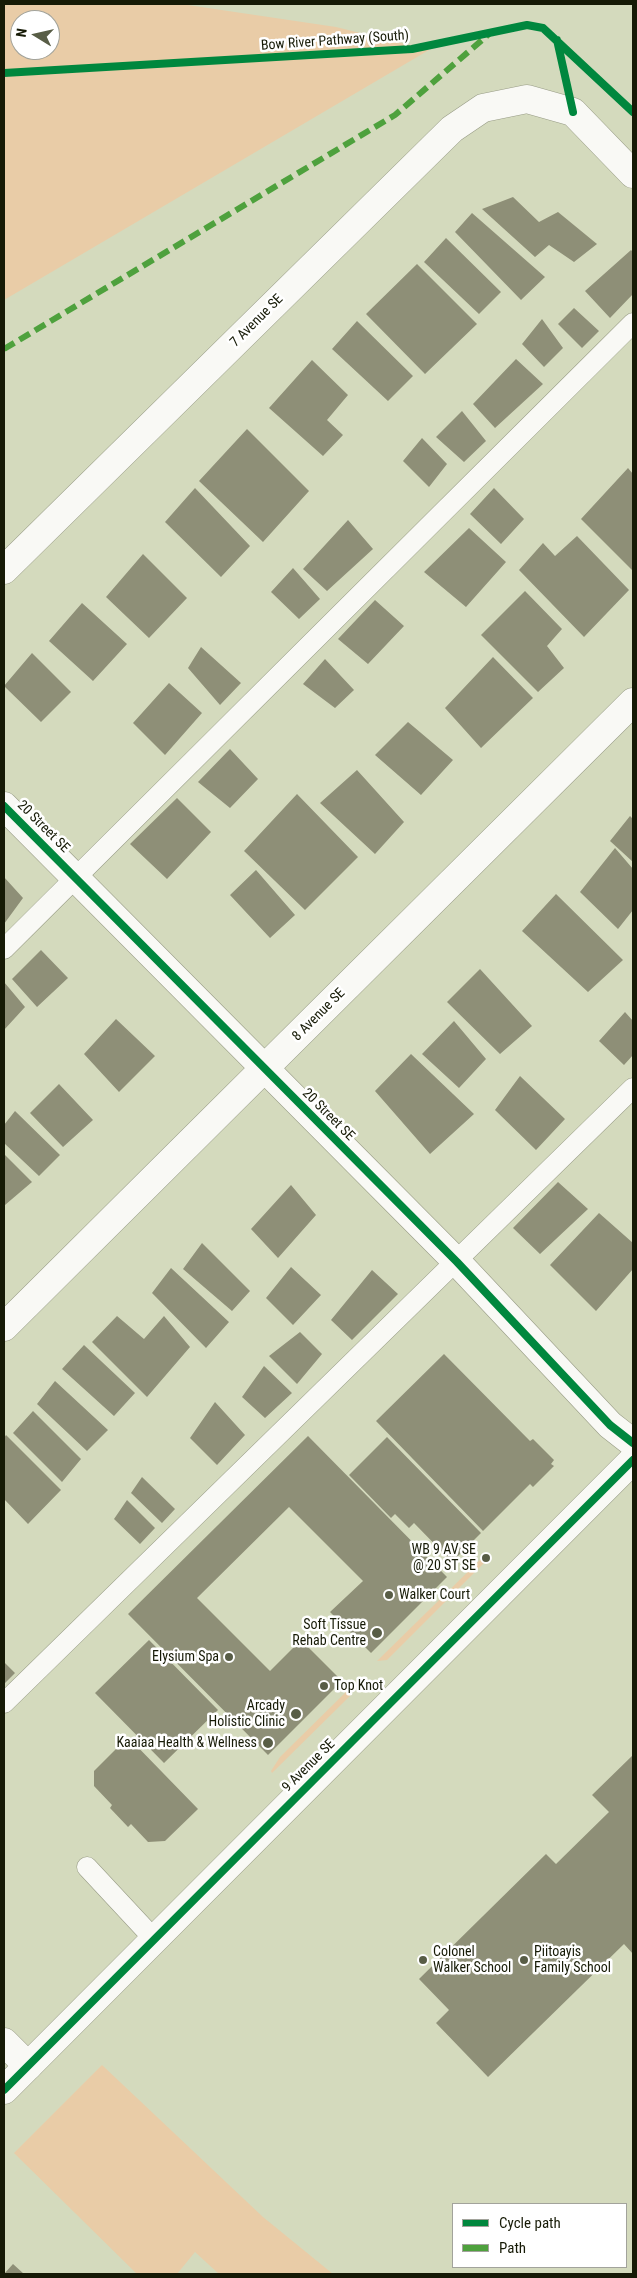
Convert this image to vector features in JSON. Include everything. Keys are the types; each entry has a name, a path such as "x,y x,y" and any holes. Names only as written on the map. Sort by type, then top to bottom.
{"street":[{"name":"7 Avenue SE","path":"4,570 452,129 483,108 527,99 572,112 633,174"},
{"name":"8 Avenue SE","path":"4,1327 633,702"},
{"name":"20 Street SE","path":"4,806 457,1262 610,1425 633,1442"},
{"name":"9 Avenue SE","path":"4,2090 633,1460"},
{"path":"4,2042 28,2066"}],"lane":[{"path":"4,949 633,323"},
{"path":"4,1702 457,1262 633,1088"},
{"path":"87,1867 154,1939"}],"shaded area":[{"path":"4,4 181,4 336,27 429,50 4,300"},
{"path":"481,1559 484,1563 387,1660 377,1661"},
{"path":"350,1688 351,1695 272,1773 271,1771 280,1757"},
{"path":"102,2065 263,2217 333,2274 219,2274 195,2252 177,2274 137,2274 14,2153"}],"building":[{"path":"513,197 539,222 558,212 597,244 574,262 549,245 535,257 482,209"},
{"path":"472,213 545,277 521,300 455,232"},
{"path":"446,238 501,292 479,314 424,262"},
{"path":"631,250 633,252 633,294 610,318 585,291"},
{"path":"417,264 477,324 425,374 366,314"},
{"path":"574,308 599,331 582,348 558,324"},
{"path":"542,319 563,348 544,367 522,344"},
{"path":"357,321 413,376 388,401 332,349"},
{"path":"516,359 543,384 495,428 473,404"},
{"path":"312,360 348,395 327,420 343,435 323,456 269,408"},
{"path":"462,411 486,441 464,462 436,437"},
{"path":"247,429 309,491 263,542 199,481"},
{"path":"422,438 447,464 429,487 403,461"},
{"path":"628,468 633,474 633,571 581,519"},
{"path":"195,488 250,546 221,577 165,522"},
{"path":"494,488 524,519 501,544 470,514"},
{"path":"348,520 373,549 327,591 303,569"},
{"path":"469,528 506,562 466,607 424,572"},
{"path":"577,536 629,590 584,637 519,570 543,543 555,556"},
{"path":"143,554 187,598 149,638 106,597"},
{"path":"293,568 320,599 299,619 271,592"},
{"path":"525,591 562,629 547,646 564,668 538,692 481,635"},
{"path":"375,600 404,626 368,664 338,639"},
{"path":"82,603 127,644 93,681 49,641"},
{"path":"201,647 241,683 220,705 188,668"},
{"path":"32,653 71,692 41,722 4,686"},
{"path":"493,657 533,698 481,748 445,708"},
{"path":"325,659 354,690 335,708 303,684"},
{"path":"169,683 202,713 165,755 133,723"},
{"path":"408,722 453,760 421,795 375,755"},
{"path":"230,749 258,779 230,808 198,782"},
{"path":"357,770 404,822 375,854 320,803"},
{"path":"297,794 358,857 305,910 244,851"},
{"path":"177,798 211,832 167,879 130,844"},
{"path":"630,816 633,819 633,862 610,841"},
{"path":"615,848 633,869 633,910 618,929 580,892"},
{"path":"256,870 295,915 270,938 230,895"},
{"path":"4,877 23,898 4,924"},
{"path":"556,894 623,960 588,992 522,931"},
{"path":"41,950 68,978 37,1007 12,979"},
{"path":"480,969 532,1026 500,1054 447,1002"},
{"path":"4,982 25,1007 4,1030"},
{"path":"625,1012 633,1021 633,1055 624,1065 599,1041"},
{"path":"116,1019 155,1056 119,1092 84,1054"},
{"path":"454,1021 486,1059 459,1088 422,1054"},
{"path":"411,1054 474,1114 430,1154 375,1091"},
{"path":"520,1076 565,1119 536,1150 495,1110"},
{"path":"59,1084 93,1120 63,1147 30,1113"},
{"path":"15,1111 60,1155 39,1176 4,1143 4,1125"},
{"path":"4,1154 32,1182 5,1205 4,1203"},
{"path":"558,1182 588,1209 540,1254 513,1228"},
{"path":"291,1185 316,1215 278,1258 251,1229"},
{"path":"599,1213 633,1243 633,1269 596,1311 550,1265"},
{"path":"202,1243 250,1291 232,1311 183,1269"},
{"path":"291,1267 321,1295 293,1325 266,1298"},
{"path":"171,1268 229,1322 206,1348 152,1293"},
{"path":"372,1270 398,1294 352,1340 331,1320"},
{"path":"117,1316 144,1339 164,1316 190,1347 147,1397 92,1342"},
{"path":"300,1332 322,1354 297,1384 269,1356"},
{"path":"84,1345 135,1393 114,1416 62,1369"},
{"path":"444,1354 530,1441 533,1439 554,1460 551,1464 554,1466 533,1487 530,1484 483,1531 376,1421"},
{"path":"264,1366 292,1393 265,1418 242,1397"},
{"path":"55,1381 108,1430 87,1451 37,1404"},
{"path":"215,1402 245,1435 217,1465 190,1438"},
{"path":"33,1411 81,1459 62,1482 13,1433"},
{"path":"6,1435 61,1490 28,1524 4,1499 4,1438"},
{"name":"Walker Court","path":"308,1436 447,1577 371,1653 330,1612 363,1581 289,1507 197,1598 270,1671 301,1640 342,1681 268,1755 128,1614"},
{"path":"387,1437 481,1533 452,1562 414,1523 409,1528 395,1514 391,1518 349,1475"},
{"path":"142,1477 175,1509 162,1523 131,1493"},
{"path":"127,1500 155,1528 140,1544 114,1519"},
{"path":"149,1640 218,1710 164,1763 95,1693"},
{"path":"4,1662 15,1673 4,1684"},
{"path":"128,1737 198,1809 165,1841 148,1842 131,1824 128,1827 110,1808 112,1805 94,1786 94,1771"},
{"path":"633,1755 633,1954 624,1944 488,2077 436,2023 449,2010 419,1979 546,1854 556,1864 609,1812 592,1795"},
{"path":"13,2264 24,2274 4,2274"}],"marked path":[{"path":"4,349 395,115 489,34"}],"cycle path":[{"name":"Bow River Pathway (South)","path":"4,73 412,49 527,25 543,28 633,112"},
{"path":"557,40 573,112"},
{"path":"4,806 457,1262 610,1425 633,1443"},
{"path":"4,2090 633,1460"}],"place":[{"name":"WB 9 AV SE @ 20 ST SE","path":"486,1558"},
{"name":"Walker Court","path":"389,1595"},
{"name":"Soft Tissue Rehab Centre","path":"377,1633"},
{"name":"Elysium Spa","path":"229,1657"},
{"name":"Top Knot","path":"324,1686"},
{"name":"Arcady Holistic Clinic","path":"296,1714"},
{"name":"Kaaiaa Health & Wellness","path":"268,1743"},
{"name":"Colonel Walker School","path":"423,1960"},
{"name":"Piitoayis Family School","path":"524,1960"}]}
